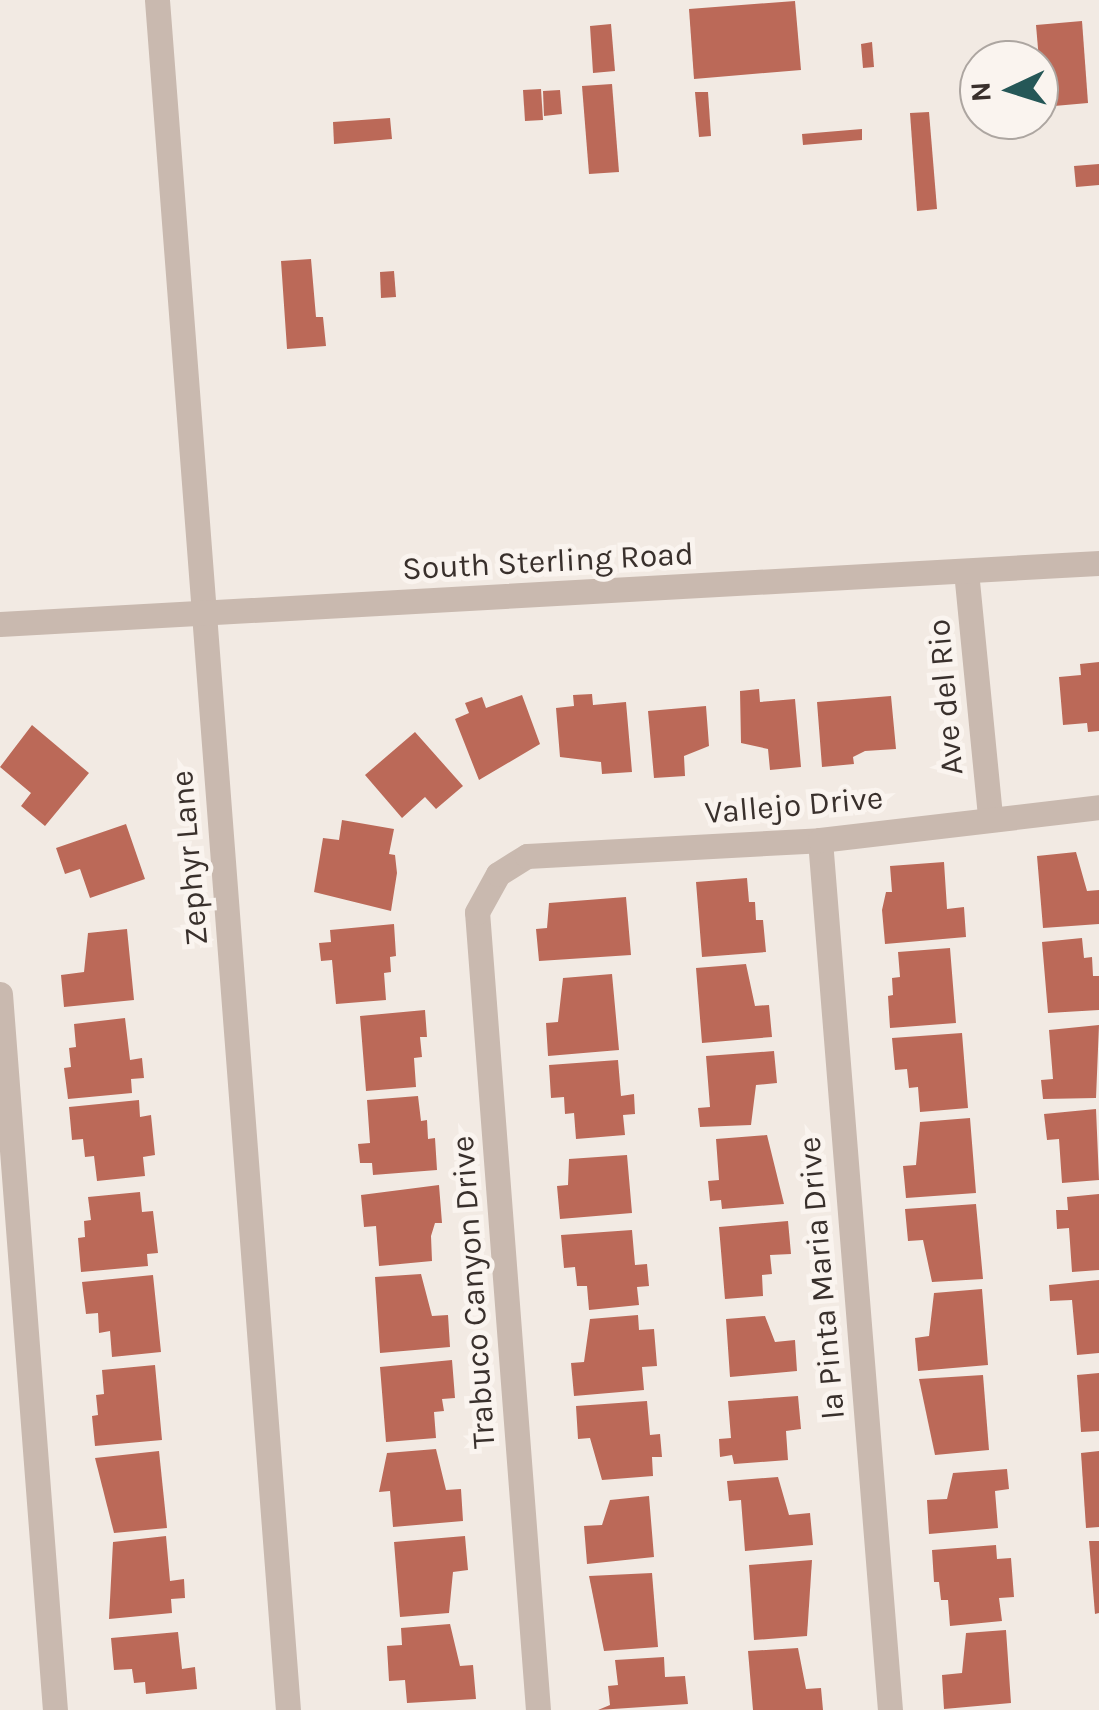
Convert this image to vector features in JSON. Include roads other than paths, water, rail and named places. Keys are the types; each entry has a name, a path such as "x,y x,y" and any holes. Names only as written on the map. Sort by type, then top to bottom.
{"street":[{"name":"Zephyr Lane","path":"157,0 288,1710"},
{"name":"South Sterling Road","path":"0,624 1099,563"},
{"name":"Ave del Rio","path":"966,571 990,817"},
{"name":"Vallejo Drive","path":"498,874 527,856 820,840 990,817 1099,808"},
{"name":"la Pinta Maria Drive","path":"820,840 890,1710"},
{"name":"Trabuco Canyon Drive","path":"498,874 477,912 538,1710"},
{"path":"0,994 55,1710"}]}
